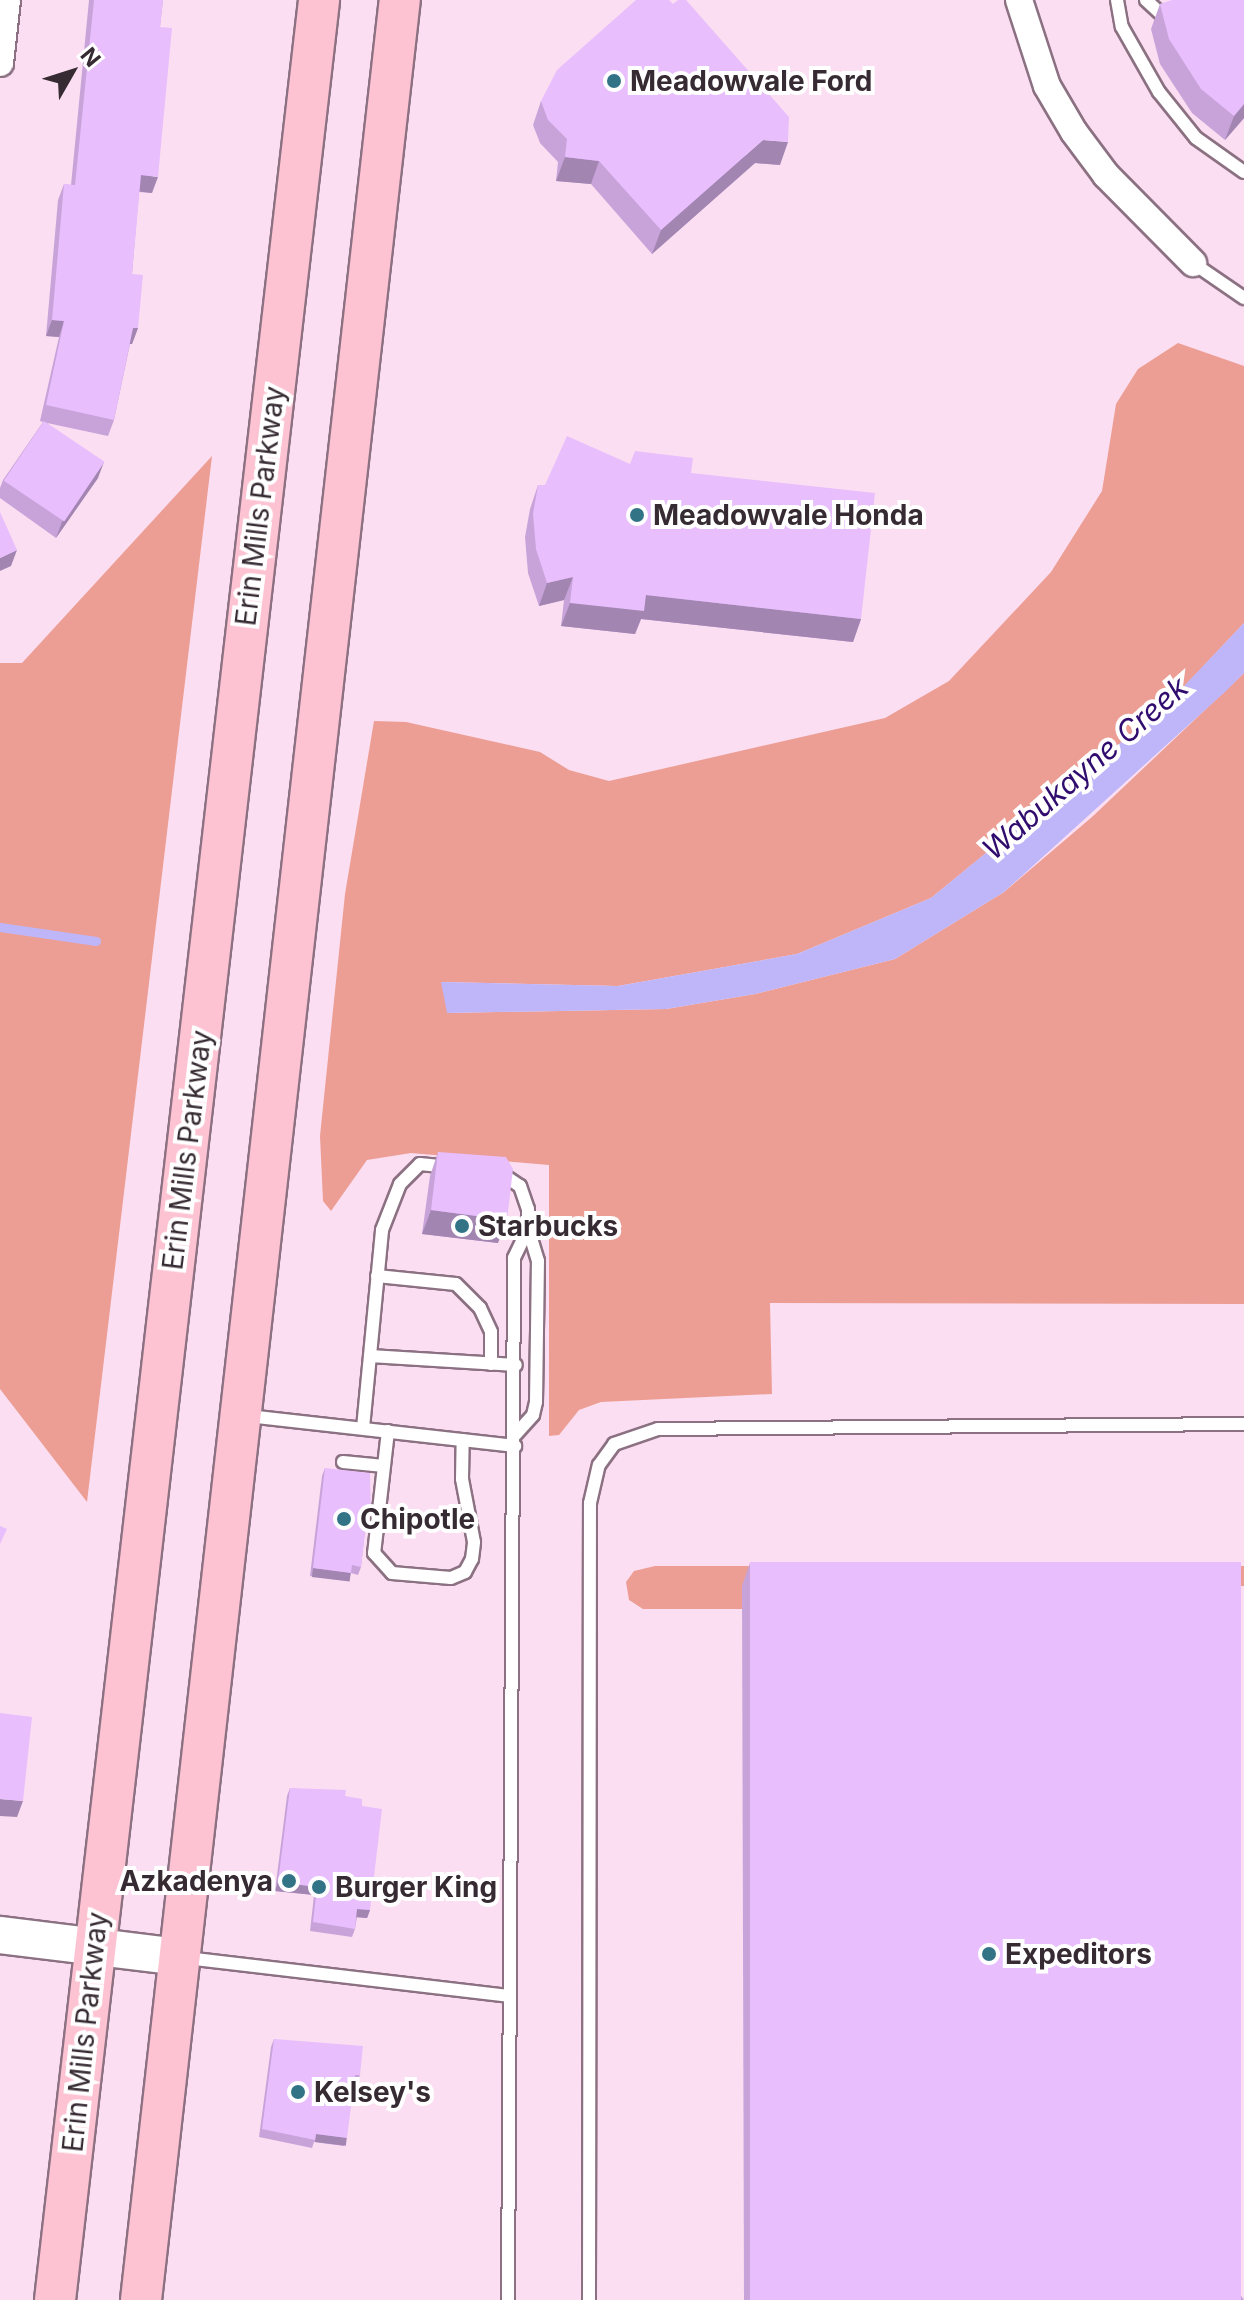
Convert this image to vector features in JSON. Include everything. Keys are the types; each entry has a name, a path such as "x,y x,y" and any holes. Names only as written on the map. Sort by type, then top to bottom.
{"main road":[{"name":"Erin Mills Parkway","path":"55,2300 319,0"},
{"path":"141,2300 400,0"}],"street":[{"path":"0,63 7,0"},
{"path":"1019,0 1047,86 1074,132 1106,175 1193,263"},
{"path":"0,1935 180,1957"}],"lane":[{"path":"1117,0 1122,27 1159,92 1196,138 1244,172"},
{"path":"1146,0 1163,16"},
{"path":"1193,263 1244,298"},
{"path":"363,1428 382,1230 400,1184 420,1164 461,1168"},
{"path":"488,1171 502,1172 520,1186 528,1209 528,1229 538,1261 536,1402 533,1415 515,1440"},
{"path":"508,2300 516,1365 514,1258 528,1229"},
{"path":"377,1276 456,1284 480,1308 491,1332 491,1364"},
{"path":"370,1356 516,1365"},
{"path":"241,1415 463,1440 515,1440"},
{"path":"589,2300 590,1503 599,1465 614,1444 658,1429 1244,1424"},
{"path":"388,1431 374,1553 381,1565 392,1573 451,1578 465,1572 474,1542 462,1479 463,1440"},
{"path":"343,1462 384,1466"},
{"path":"180,1957 509,1996"}],"shaded area":[{"path":"1178,343 1244,366 1244,623 1165,707 931,898 797,954 618,986 442,982 448,1013 666,1009 755,994 895,959 1004,892 1092,817 1244,673 1244,1304 770,1303 772,1394 601,1402 579,1410 559,1435 549,1436 549,1165 411,1153 367,1160 331,1211 323,1201 320,1136 345,894 374,721 406,722 540,752 569,770 609,781 885,718 949,681 1051,572 1102,491 1116,404 1138,369"},
{"path":"212,456 87,1502 0,1389 0,663 22,663"},
{"path":"1244,623 1244,673 1226,691 1004,892 895,959 755,994 666,1009 447,1013 441,982 618,986 797,954 931,898 1164,707"},
{"path":"655,1566 1244,1566 1244,1586 742,1586 742,1609 643,1609 629,1600 626,1582 634,1571"}],"building":[{"path":"94,0 163,0 160,27 172,28 158,177 141,175 132,274 143,275 138,328 133,328 114,420 46,405 64,321 52,320 64,184 75,185"},
{"path":"636,0 669,0 673,4 686,0 789,117 788,142 763,140 661,230 599,161 565,157 567,139 548,120 541,101 557,70"},
{"path":"1172,0 1244,0 1244,104 1234,116 1201,89 1169,39 1160,4"},
{"path":"44,421 105,462 64,522 4,481"},
{"path":"567,436 630,464 635,451 693,458 691,473 875,493 861,619 646,595 644,611 570,603 573,577 547,583 536,549 533,514 538,485 545,485"},
{"path":"0,512 17,550 0,558"},
{"path":"438,1152 506,1157 513,1169 507,1220 431,1210"},
{"path":"325,1468 370,1473 371,1514 367,1513 361,1567 352,1565 351,1573 313,1568"},
{"path":"0,1526 7,1529 0,1544"},
{"name":"Expeditors","path":"750,1562 1241,1562 1241,2300 750,2300"},
{"path":"0,1713 32,1717 23,1801 0,1799"},
{"path":"290,1788 346,1790 345,1796 362,1799 362,1806 382,1809 370,1910 357,1909 355,1929 313,1922 317,1887 278,1882"},
{"path":"274,2039 363,2046 360,2075 355,2075 347,2138 316,2134 315,2140 262,2129"}],"waterway":[{"name":"Wabukayne Creek","path":"0,927 96,941"}],"place":[{"name":"Meadowvale Ford","path":"614,81"},
{"name":"Meadowvale Honda","path":"637,515"},
{"name":"Starbucks","path":"462,1226"},
{"name":"Chipotle","path":"344,1519"},
{"name":"Azkadenya","path":"289,1881"},
{"name":"Burger King","path":"319,1887"},
{"name":"Expeditors","path":"989,1954"},
{"name":"Kelsey's","path":"298,2092"}]}
